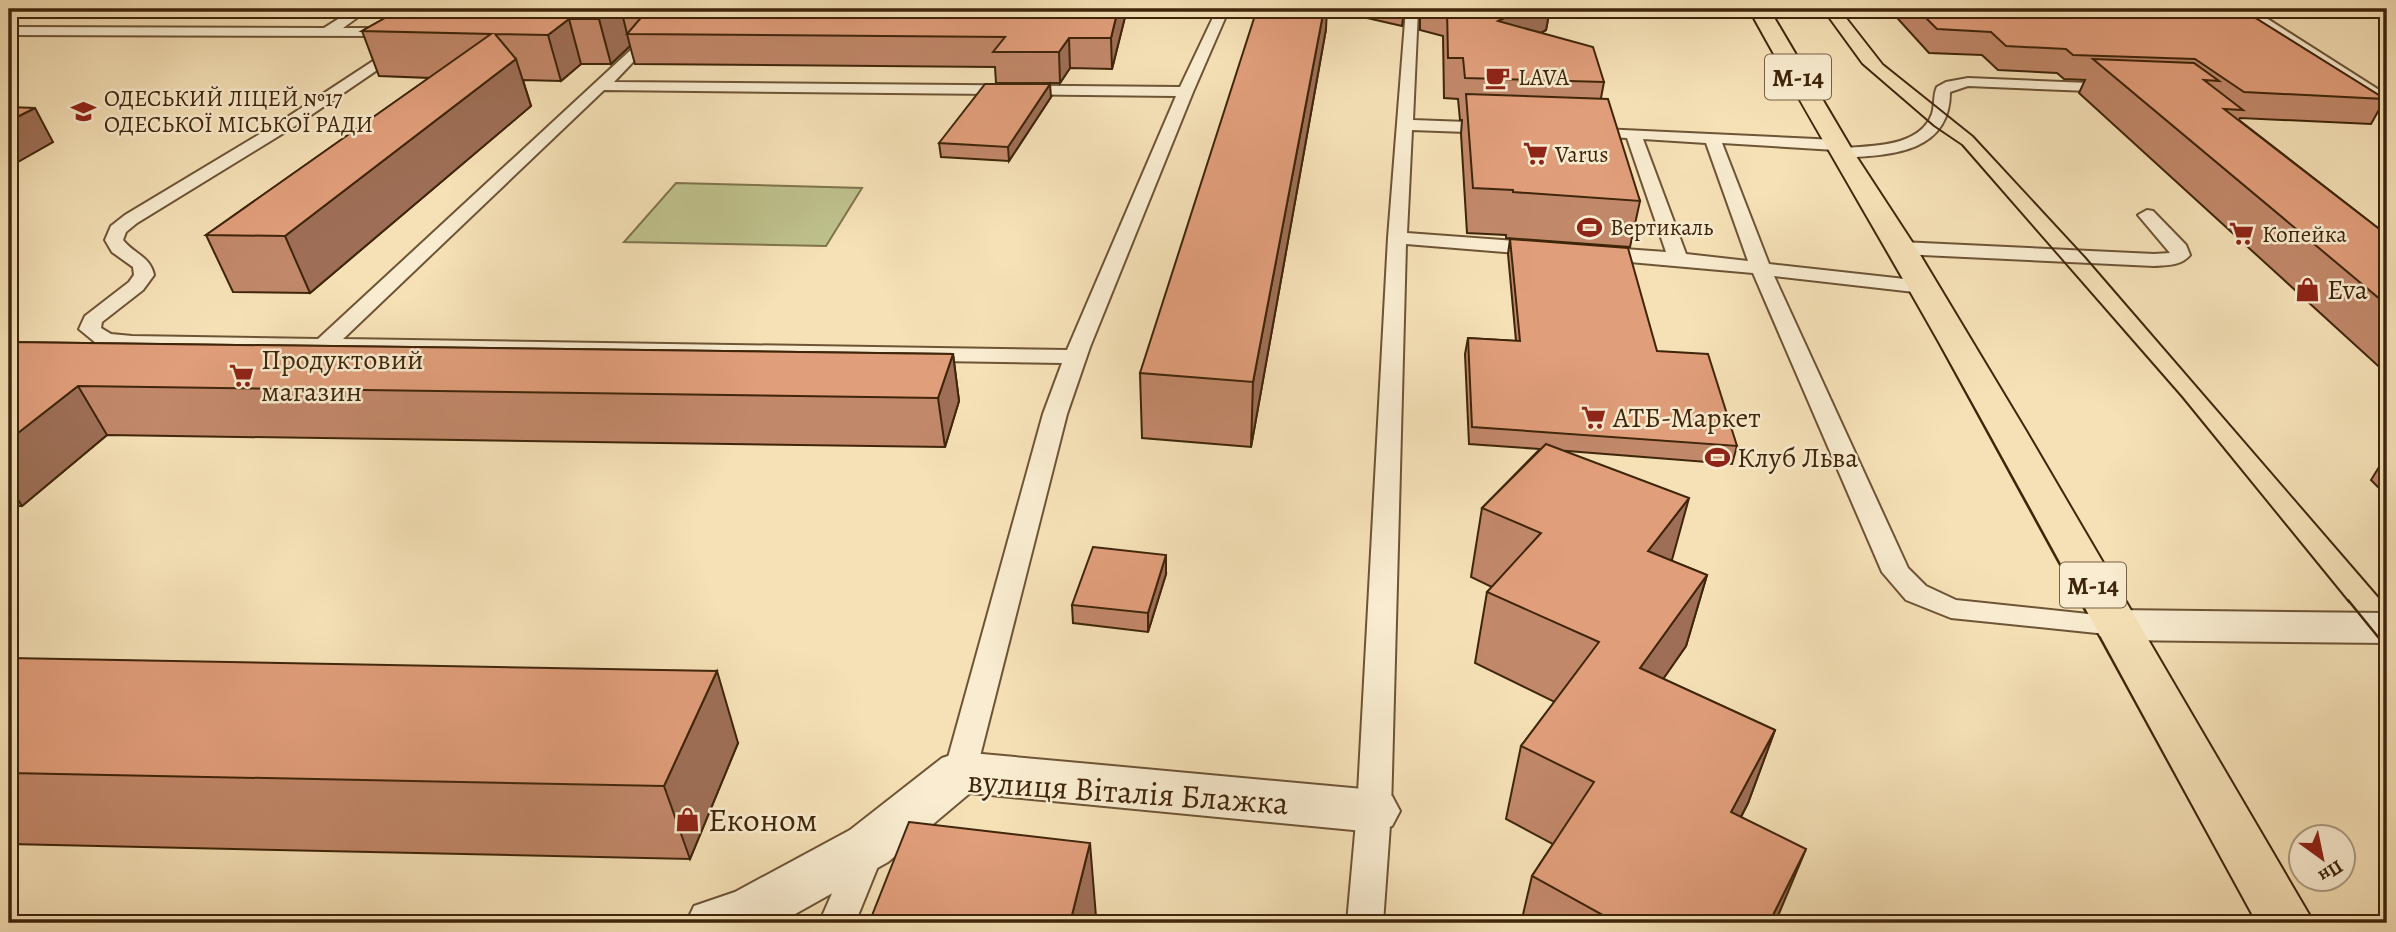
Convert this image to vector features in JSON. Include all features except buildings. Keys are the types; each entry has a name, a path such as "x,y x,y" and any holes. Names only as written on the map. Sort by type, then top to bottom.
{"highway":[{"name":"М-14","path":"1759,9 1839,149 1923,287 2286,923"}],"street":[{"path":"2116,625 2387,628"},
{"name":"вулиця Віталія Блажка","path":"713,923 752,910 869,846 960,772 1374,811"}],"lane":[{"path":"326,32 363,9"},
{"path":"960,772 1055,414 1075,357 1185,92 1223,9"},
{"path":"1365,923 1374,811 1397,238 1412,9"},
{"path":"2243,9 2387,101"},
{"path":"9,31 420,33"},
{"path":"392,32 405,35 411,39 410,44 289,123 131,219 118,230 114,240 119,248 142,265 144,275 136,286 101,310 92,320 90,329 95,336 127,342 1075,357"},
{"path":"325,344 643,44 634,37 611,34"},
{"path":"1566,131 1712,138 1839,149 1896,146 1925,134 1934,125 1941,113 1942,90 1951,85 1968,82 2127,88"},
{"path":"601,86 1185,92"},
{"path":"1405,125 1512,129"},
{"path":"1633,133 1678,259"},
{"path":"1712,138 1761,269 1875,527 1896,572 1905,583 1916,593 1951,609 2116,625"},
{"path":"1900,248 2154,260 2172,259 2180,255 2179,248 2147,215"},
{"path":"1397,238 1678,259 1923,287"},
{"path":"838,923 869,846"}],"green space":[{"path":"676,183 862,188 826,246 624,242"}],"tram line":[{"path":"1822,9 1862,64 1934,126 1962,145 2182,397 2349,602"},
{"path":"1840,9 1883,64 1973,136 2085,257 2383,602"},
{"path":"2348,600 2387,648"},
{"path":"2382,600 2387,606"}],"place":[{"name":"LAVA","path":"1498,77"},
{"name":"ОДЕСЬКИЙ ЛІЦЕЙ №17 ОДЕСЬКОЇ МІСЬКОЇ РАДИ","path":"84,111"},
{"name":"Varus","path":"1535,154"},
{"name":"Вертикаль","path":"1590,227"},
{"name":"Копейка","path":"2242,234"},
{"name":"Eva","path":"2307,289"},
{"name":"Продуктовий магазин","path":"241,375"},
{"name":"АТБ-Маркет","path":"1593,417"},
{"name":"Клуб Льва","path":"1717,457"},
{"name":"Економ","path":"688,819"}]}
